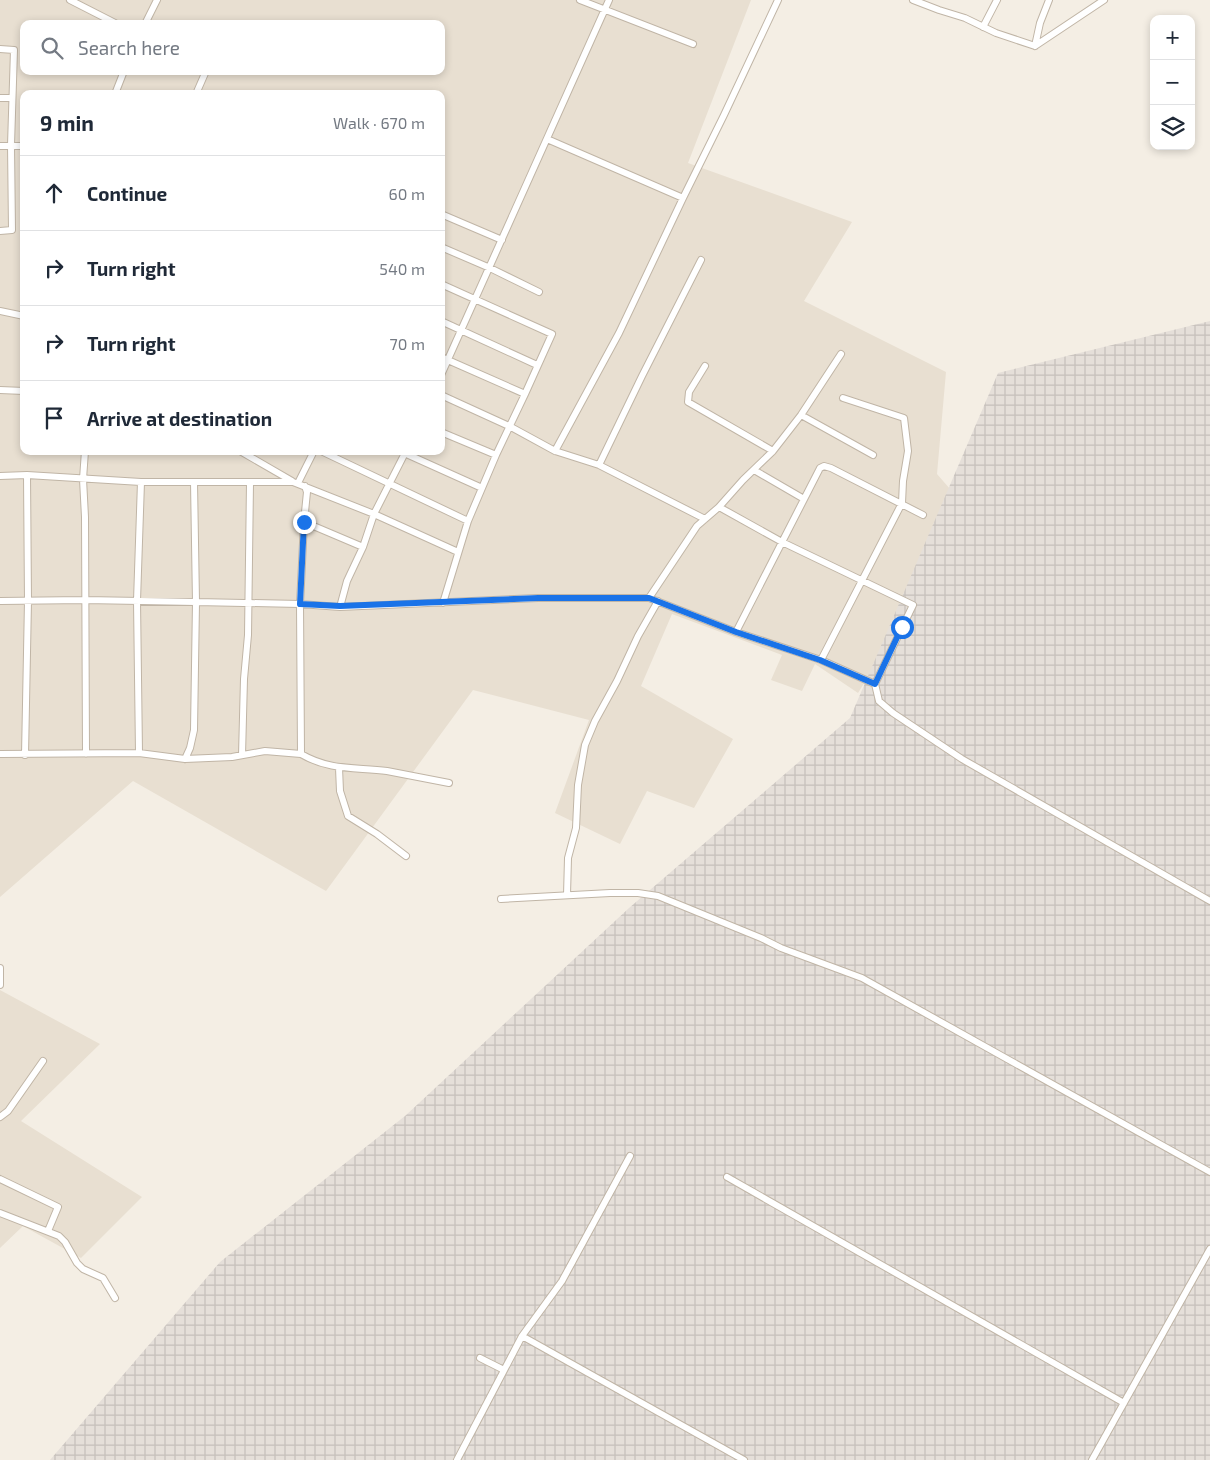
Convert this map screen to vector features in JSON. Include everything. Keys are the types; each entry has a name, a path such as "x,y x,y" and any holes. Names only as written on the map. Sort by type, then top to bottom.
{"street":[{"path":"70,0 109,20"},
{"path":"148,20 158,0"},
{"path":"580,0 693,44"},
{"path":"525,394 445,359 462,330 476,300 609,0"},
{"path":"555,451 619,333 778,0"},
{"path":"913,0 965,18 996,33 1035,46"},
{"path":"983,27 997,0"},
{"path":"1035,46 1040,23 1049,0"},
{"path":"1035,46 1104,0"},
{"path":"0,49 14,50 11,145 12,230 0,231"},
{"path":"117,90 122,75"},
{"path":"198,90 204,75"},
{"path":"0,98 12,98"},
{"path":"547,139 682,198"},
{"path":"0,146 20,146"},
{"path":"445,216 502,240"},
{"path":"445,249 539,292"},
{"path":"599,465 701,260"},
{"path":"442,602 468,521 509,426 552,334 445,286"},
{"path":"0,311 20,315"},
{"path":"445,323 537,365"},
{"path":"649,598 697,526 719,507 773,451 801,415 841,354"},
{"path":"705,366 690,392 688,402 773,451"},
{"path":"0,390 20,391"},
{"path":"445,397 509,426 555,451 599,465 706,519"},
{"path":"820,660 902,503 903,481 908,451 904,418 843,398"},
{"path":"801,415 873,455"},
{"path":"445,434 496,455"},
{"path":"85,455 83,479 85,517 86,754"},
{"path":"247,455 296,482 374,514 458,552"},
{"path":"296,482 312,455"},
{"path":"330,455 468,521"},
{"path":"340,606 347,581 363,547 374,514 403,455"},
{"path":"410,455 482,488"},
{"path":"736,632 820,468 824,466 831,468 924,515"},
{"path":"754,470 804,499"},
{"path":"25,755 28,600 27,475"},
{"path":"0,476 27,475 141,482 296,482"},
{"path":"139,753 136,601 141,482"},
{"path":"185,759 190,748 194,730 196,602 194,482"},
{"path":"242,755 244,679 248,635 250,483"},
{"path":"301,754 300,604 307,492 305,486"},
{"path":"719,507 782,542 913,605 875,684 879,701 893,713 949,750 1210,901"},
{"path":"304,522 363,547"},
{"path":"0,601 84,600 340,606 538,598 649,598 736,632 820,660 875,684"},
{"path":"567,895 568,858 576,828 578,785 585,745 595,721 617,681 638,636 658,601"},
{"path":"0,754 139,753 185,759 232,757 265,751 301,754 314,761 339,768 386,771 449,782"},
{"path":"339,768 340,791 348,816 377,834 406,856"},
{"path":"501,899 610,893 638,893 658,896 781,948 862,978 1210,1172"},
{"path":"0,968 0,985"},
{"path":"0,1117 8,1111 43,1061"},
{"path":"457,1460 522,1336 562,1282 630,1156"},
{"path":"727,1178 1124,1403"},
{"path":"0,1179 58,1207 48,1231"},
{"path":"0,1213 59,1236 65,1242 77,1263 84,1269 103,1278 115,1298"},
{"path":"1092,1460 1210,1249"},
{"path":"522,1336 744,1460"},
{"path":"480,1358 504,1370"}],"shaded area":[{"path":"0,0 751,0 688,163 852,222 804,301 946,372 937,474 970,512 858,693 815,664 802,691 771,680 782,655 672,614 641,686 733,739 694,808 647,791 620,844 555,813 589,720 473,690 326,891 133,781 0,897"},
{"path":"1210,321 1210,1460 50,1460 220,1262 405,1116 629,908 850,718 998,373"},
{"path":"0,990 100,1044 21,1121 142,1197 81,1258 23,1226 0,1248"}],"route":[{"path":"304,522 300,604 340,606 538,598 649,598 736,632 820,660 875,684 902,627"}]}
